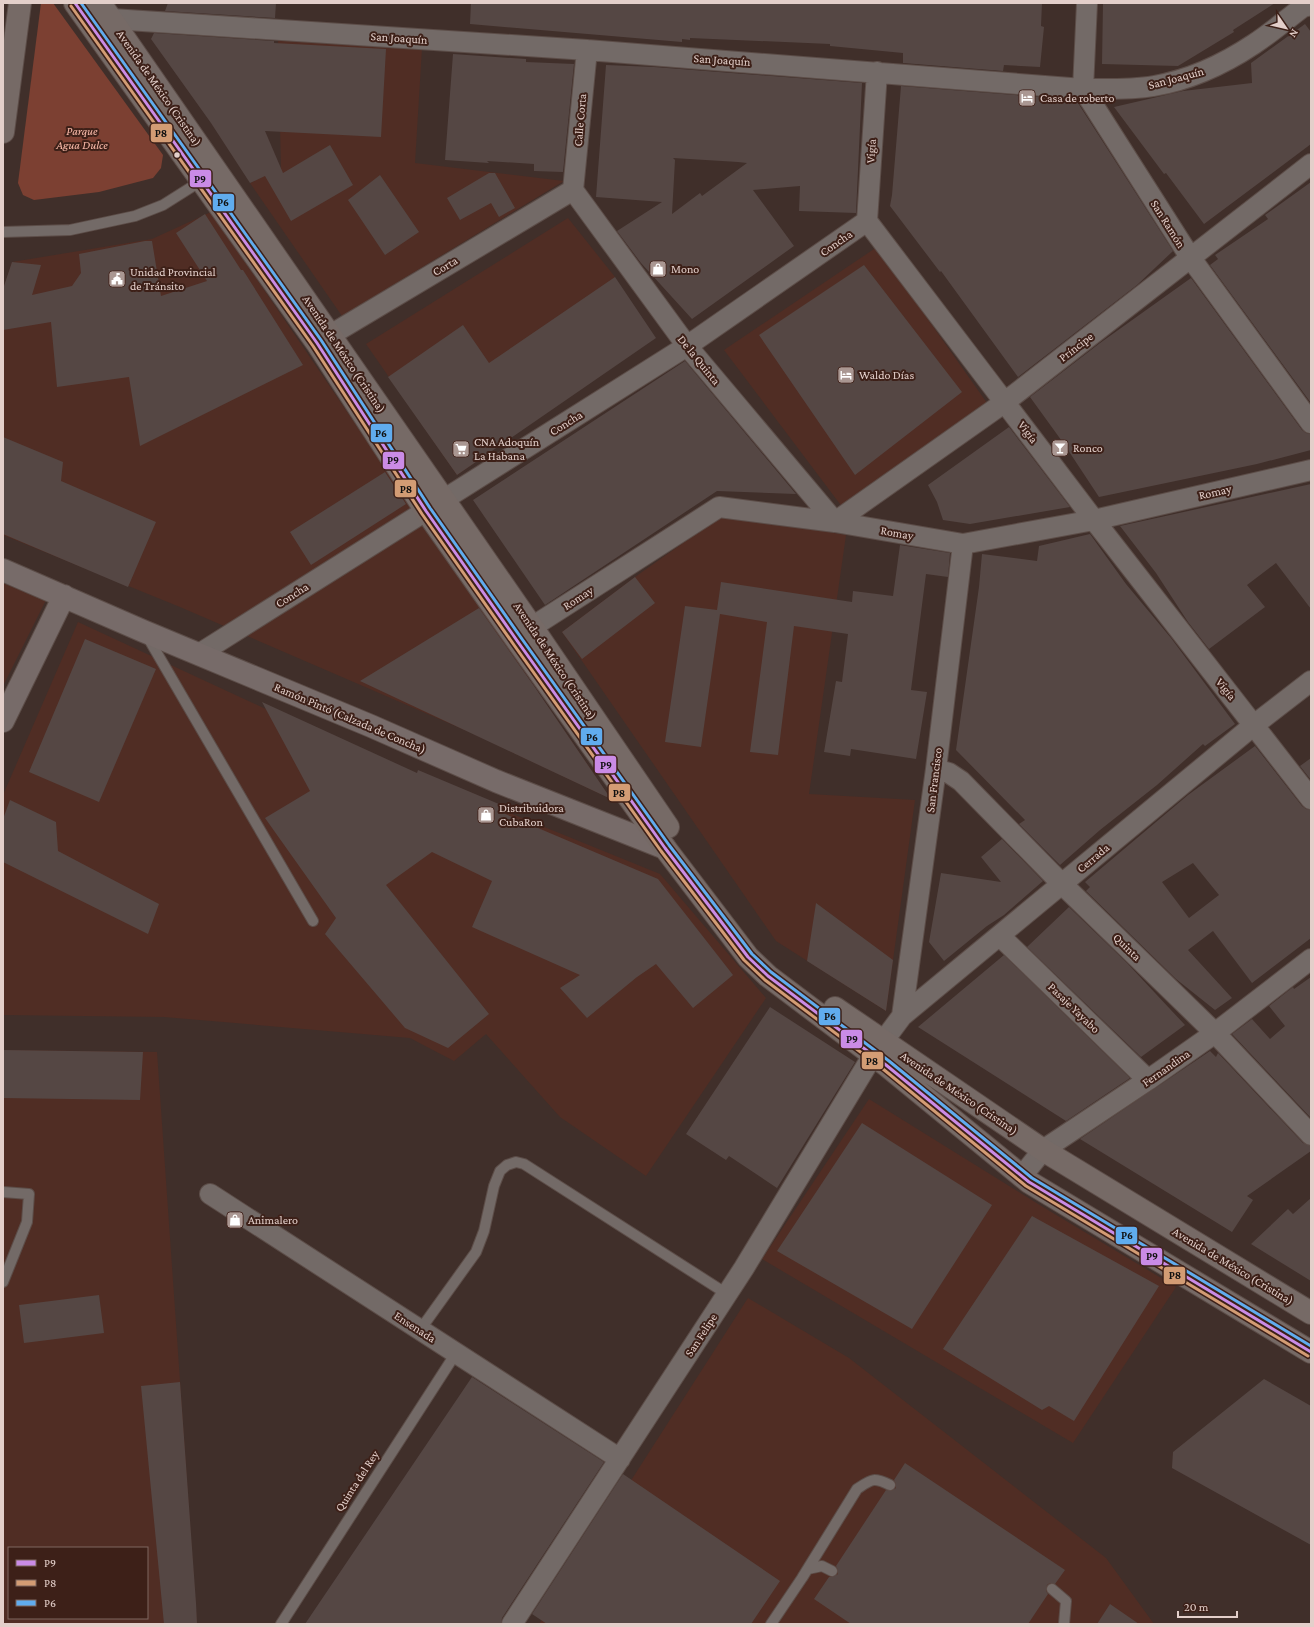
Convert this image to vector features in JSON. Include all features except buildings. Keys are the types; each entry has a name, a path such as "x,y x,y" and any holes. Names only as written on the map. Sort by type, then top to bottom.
{"main road":[{"path":"3,132 20,3"},
{"name":"Avenida de México (Cristina)","path":"75,3 201,181 323,339"},
{"name":"Avenida de México (Cristina)","path":"106,11 435,506 525,635 696,868 757,944 776,964 878,1048 1022,1176 1036,1186 1311,1352"},
{"name":"Ramón Pintó (Calzada de Concha)","path":"3,570 496,781 665,848 696,868"},
{"path":"3,721 64,596"},
{"name":"Avenida de México (Cristina)","path":"525,635 665,848 729,933 753,962 768,976 878,1048 1311,1313"}],"street":[{"path":"1084,89 1087,3"},
{"name":"San Joaquín","path":"106,11 1084,89 1124,89 1154,86 1183,79 1210,69 1254,44 1306,8"},
{"name":"Calle Corta","path":"573,190 586,50"},
{"name":"Vigía","path":"877,72 867,221 1094,520 1311,799"},
{"name":"San Ramón","path":"1084,89 1190,257 1311,423"},
{"name":"Príncipe","path":"835,522 1005,402 1311,164"},
{"name":"Corta","path":"323,339 573,190"},
{"name":"De la Quinta","path":"573,190 687,346 835,522"},
{"name":"Concha","path":"199,654 687,346 867,221"},
{"name":"Romay","path":"525,635 719,507 835,522 963,544 1094,520 1311,470"},
{"name":"San Francisco","path":"902,1016 936,769 963,544"},
{"name":"Cerrada","path":"878,1048 902,1016 1254,725 1311,681"},
{"name":"Quinta","path":"936,769 950,773 961,781 1062,884 1216,1033 1311,1135"},
{"name":"Pasaje Yayabo","path":"1000,936 1148,1080"},
{"name":"Fernandina","path":"1022,1176 1043,1150 1216,1033 1311,959"},
{"name":"San Felipe","path":"512,1624 744,1268 878,1048"},
{"name":"Ensenada","path":"210,1194 620,1459"}],"lane":[{"path":"3,232 70,230 135,216 163,204 201,181"},
{"path":"144,631 313,921"},
{"path":"420,1330 476,1252 484,1231 494,1186 500,1171 508,1165 516,1162 524,1164 727,1294"},
{"path":"3,1192 29,1194 27,1222 3,1282"},
{"name":"Quinta del Rey","path":"281,1624 456,1353"},
{"path":"771,1624 808,1569 857,1489 871,1479 880,1480 890,1485"},
{"path":"808,1569 822,1566 832,1571"},
{"path":"1052,1589 1066,1601 1064,1624"}],"shaded area":[{"path":"278,37 422,48 415,163 564,181 342,316 250,183 281,168"},
{"path":"211,212 611,799 474,734 180,607 3,535 3,289 12,262 152,239"},
{"path":"568,218 615,277 530,424 457,475 366,344"},
{"path":"877,247 987,403 843,508 724,350"},
{"path":"724,514 846,535 809,794 915,800 886,1011 776,941 562,632 635,577"},
{"path":"3,583 46,600 3,686"},
{"path":"78,622 348,747 660,874 766,998 646,1176 560,1117 486,1034 454,1061 410,1038 164,1017 3,1015 3,795"},
{"path":"3,1050 157,1052 197,1624 3,1624"},
{"path":"869,1099 1038,1204 1176,1287 1073,1443 762,1259"},
{"path":"748,1298 849,1358 1106,1558 1154,1624 539,1624"}],"green space":[{"name":"Parque Agua Dulce","path":"41,3 53,3 163,155 161,168 153,178 99,192 34,200 23,195 18,183"}],"transit line":[{"name":"P9","path":"75,3 317,343 426,511 518,642 665,848 748,957 768,976 886,1065 1029,1182 1311,1352"},
{"name":"P6","path":"81,3 321,340 430,508 522,639 669,845 752,954 771,972 889,1061 1032,1178 1311,1346"},
{"name":"P8","path":"71,6 313,346 422,514 514,645 661,851 744,960 765,980 883,1069 1026,1186 1308,1356"}],"place":[{"name":"Casa de roberto","path":"1027,98"},
{"name":"Mono","path":"658,269"},
{"name":"Unidad Provincial de Tránsito","path":"117,279"},
{"name":"Waldo Días","path":"846,375"},
{"name":"Ronco","path":"1060,448"},
{"name":"CNA Adoquín La Habana","path":"461,449"},
{"name":"Distribuidora CubaRon","path":"486,815"},
{"name":"Animalero","path":"235,1220"}]}
